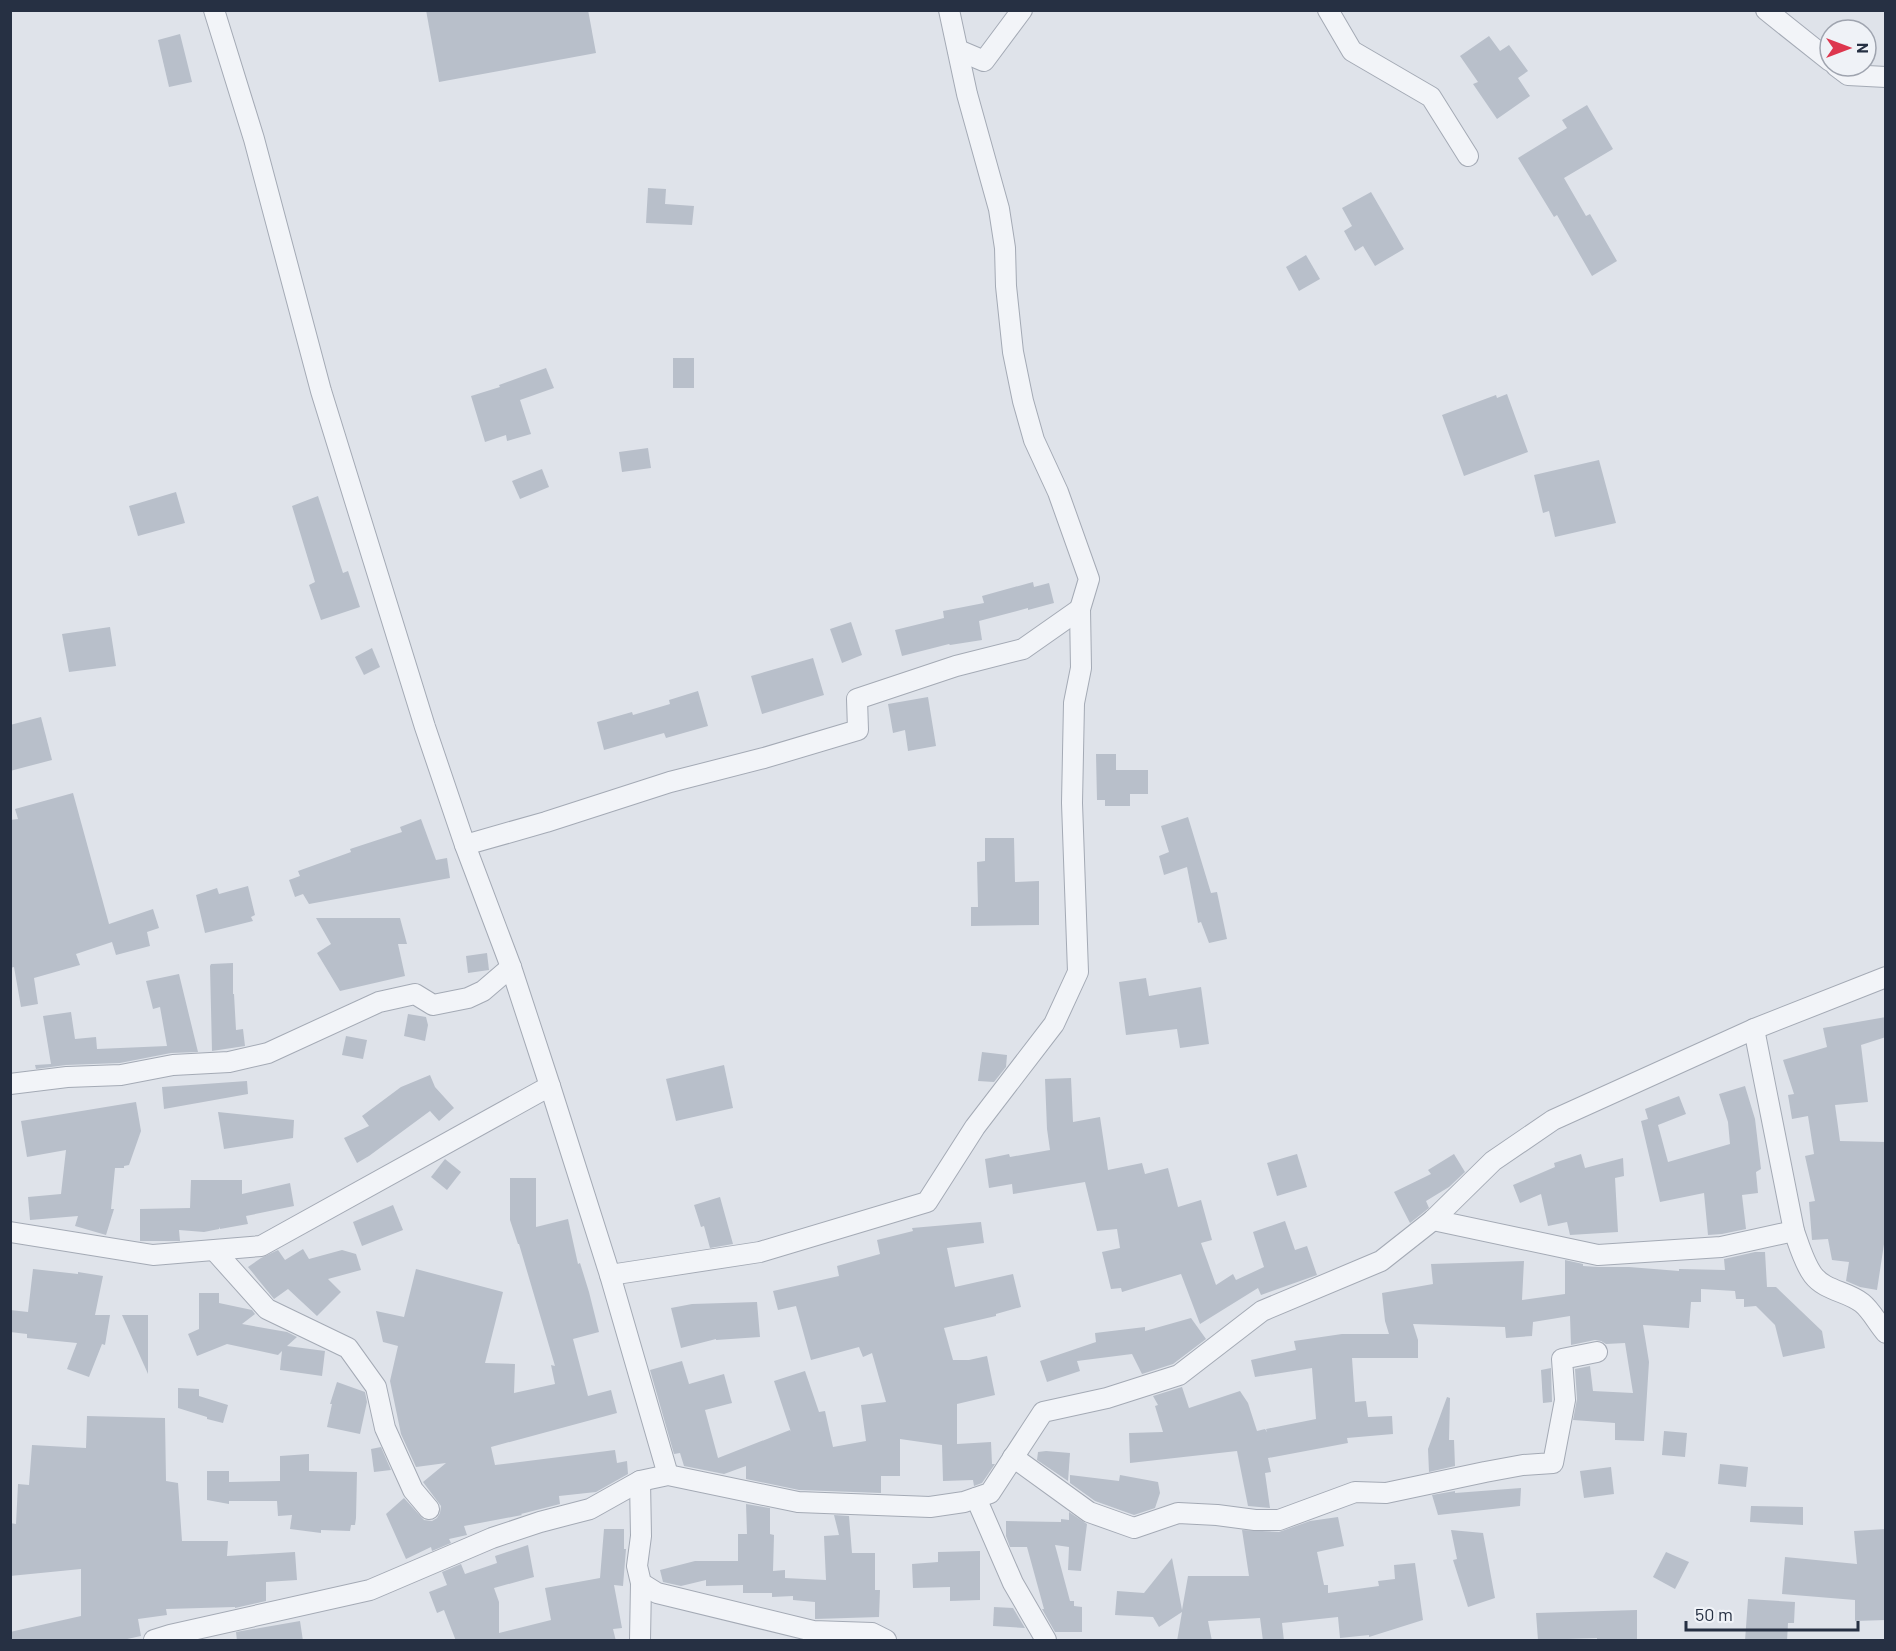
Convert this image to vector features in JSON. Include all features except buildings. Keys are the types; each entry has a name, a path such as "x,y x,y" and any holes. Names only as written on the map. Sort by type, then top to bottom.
{"street":[{"path":"214,10 254,139 321,391 424,727 511,967 550,1086 610,1275 668,1475"},
{"path":"610,1275 760,1252 927,1202 975,1127 1054,1024 1078,972 1072,803 1074,703 1081,668 1080,609 1089,579 1058,492 1034,440 1023,401 1013,352 1001,219 967,94 949,10"},
{"path":"958,50 984,61 1022,10"},
{"path":"1328,10 1352,51 1431,97 1468,156"},
{"path":"1766,10 1818,51"},
{"path":"465,844 546,822 670,782 764,758 858,730 857,699 956,666 1023,649 1080,609"},
{"path":"10,1084 67,1077 121,1075 174,1065 229,1062 268,1053 379,1002 415,994 433,1005 468,998 483,991 511,967"},
{"path":"154,1641 170,1635 370,1590 492,1538 590,1509 640,1481 668,1475 798,1502 930,1507 964,1502 990,1493 1043,1412 1107,1398 1179,1376 1262,1311 1381,1260 1433,1220 1494,1161 1553,1120 1754,1029 1886,977"},
{"path":"1754,1029 1794,1231 1813,1275 1823,1285 1863,1304 1886,1333"},
{"path":"10,1232 153,1255 261,1246 550,1086"},
{"path":"1433,1220 1599,1255 1721,1247 1794,1231"},
{"path":"215,1251 267,1310 348,1348 376,1387 385,1428 413,1490 429,1509"},
{"path":"1013,1457 1089,1512 1134,1528 1178,1513 1279,1520 1355,1492 1386,1493 1523,1465 1553,1463 1565,1400 1562,1359 1597,1352"},
{"path":"640,1481 641,1536 637,1566 641,1583 640,1641"},
{"path":"976,1498 1013,1583 1046,1641"},
{"path":"641,1583 657,1593 813,1630 878,1638"}]}
